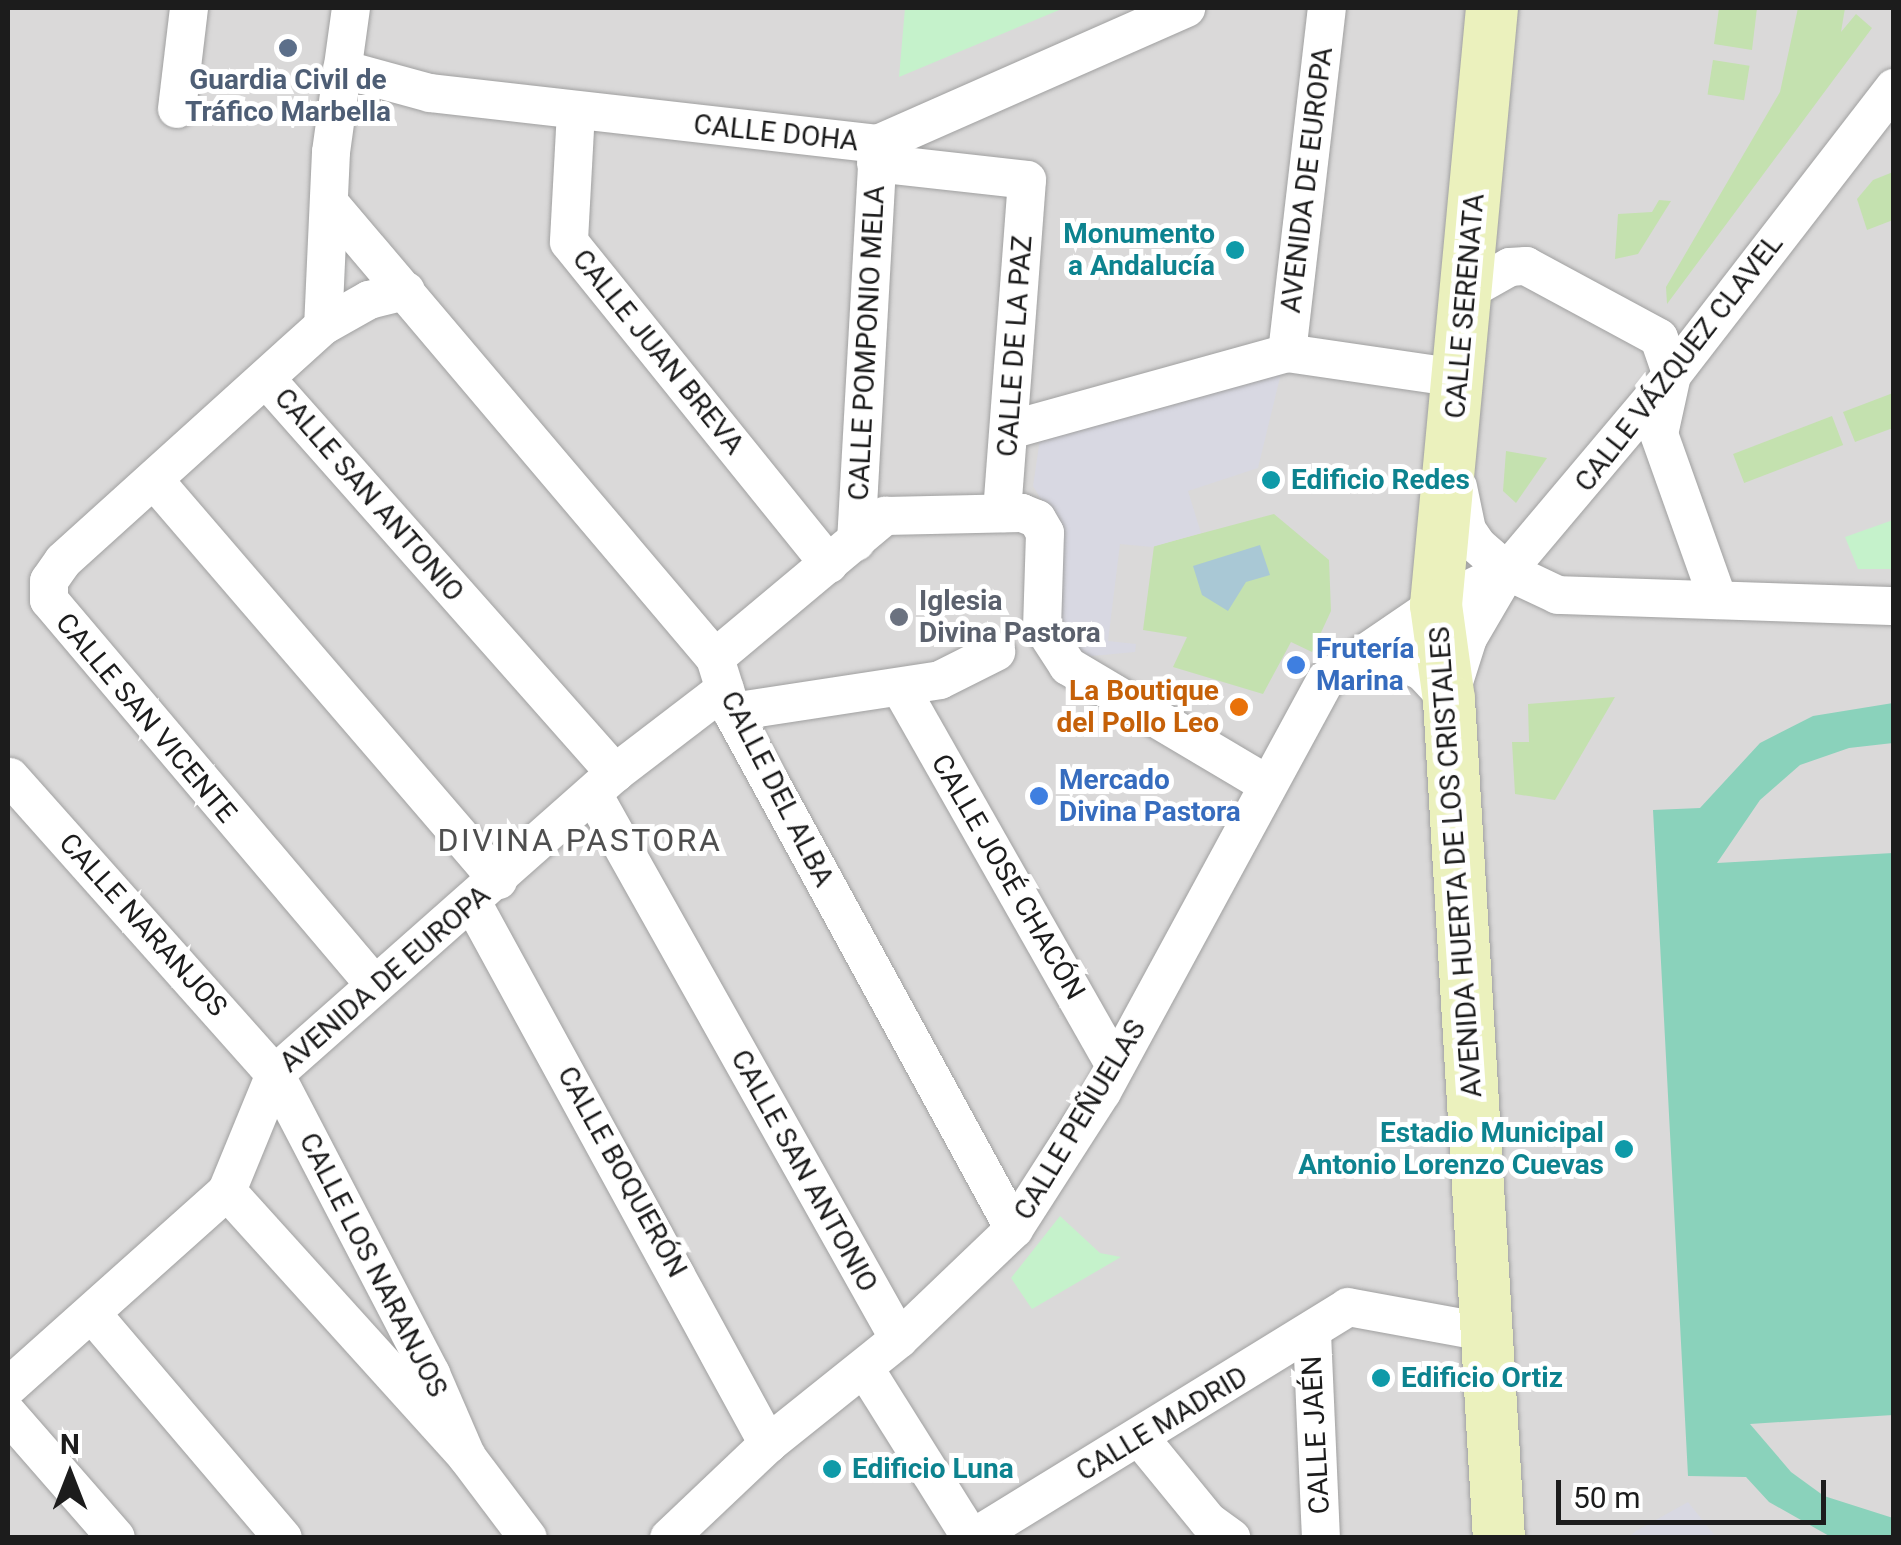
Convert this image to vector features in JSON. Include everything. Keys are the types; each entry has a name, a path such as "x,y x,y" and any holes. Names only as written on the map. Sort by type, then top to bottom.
{"main road":[{"name":"CALLE SERENATA","path":"1436,605 1454,450 1464,293 1492,8"},
{"name":"AVENIDA HUERTA DE LOS CRISTALES","path":"1436,605 1449,700 1490,1334 1499,1538"}],"street":[{"path":"177,110 189,8"},
{"path":"323,326 350,8"},
{"name":"CALLE DOHA","path":"342,70 430,93 877,153 1186,8"},
{"name":"AVENIDA DE EUROPA","path":"1287,353 1328,8"},
{"name":"CALLE VÁZQUEZ CLAVEL","path":"1436,605 1507,571 1672,375 1894,88"},
{"name":"CALLE JUAN BREVA","path":"576,111 569,242 843,553"},
{"name":"CALLE DE LA PAZ","path":"877,153 1028,180 1002,513"},
{"name":"CALLE POMPONIO MELA","path":"843,553 877,153"},
{"name":"CALLE DEL ALBA","path":"331,205 406,292 724,686 1014,1229"},
{"path":"1464,293 1510,267 1526,266 1646,326 1659,338 1672,375 1660,434 1718,600"},
{"path":"323,326 368,300 406,292"},
{"name":"CALLE SAN ANTONIO","path":"323,326 268,380 604,783 900,1339"},
{"path":"1010,430 1287,353 1458,378"},
{"name":"CALLE SAN VICENTE","path":"268,380 63,561 49,581 49,600 374,984"},
{"path":"1454,450 1467,530 1507,571 1558,596 1894,606"},
{"name":"CALLE BOQUERÓN","path":"154,480 485,891 768,1444"},
{"path":"1002,513 1037,520 1045,533 1042,626 1068,666 1265,783"},
{"name":"AVENIDA DE EUROPA","path":"10,1385 93,1316 227,1191 275,1074 604,783 724,686 843,553 886,516 1002,513"},
{"path":"1449,700 1468,638 1507,571"},
{"name":"CALLE PEÑUELAS","path":"668,1538 768,1444 900,1339 1014,1229 1116,1065 1265,783 1326,680 1346,662 1436,605"},
{"path":"724,686 902,689 940,680 996,652"},
{"path":"1346,662 1402,662 1423,672 1449,700"},
{"name":"CALLE JOSÉ CHACÓN","path":"902,689 1116,1065"},
{"name":"CALLE NARANJOS","path":"10,778 275,1074"},
{"name":"CALLE LOS NARANJOS","path":"275,1074 431,1374 467,1457"},
{"name":"CALLE LOS NARANJOS","path":"227,1191 467,1457 528,1538"},
{"name":"CALLE MADRID","path":"972,1538 1312,1334 1348,1307 1490,1334"},
{"path":"93,1316 283,1538"},
{"name":"CALLE JAÉN","path":"1312,1334 1321,1538"},
{"path":"865,1369 972,1538"},
{"path":"10,1385 116,1538"},
{"path":"1140,1438 1208,1521 1231,1538"}],"shaded area":[{"path":"8,8 1893,8 1893,1537 8,1537"},
{"path":"1282,369 1258,468 1188,491 1201,533 1152,547 1120,544 1108,641 1136,644 1135,652 1070,658 1056,639 1050,514 1033,486 1040,439"},
{"path":"1688,1502 1716,1537 1628,1537 1636,1531"}],"green space":[{"path":"905,8 1064,8 899,77"},
{"path":"1719,8 1757,8 1752,50 1714,44"},
{"path":"1798,8 1845,8 1841,32 1856,14 1872,28 1667,304 1666,287 1780,92"},
{"path":"1713,60 1750,66 1744,100 1708,95"},
{"path":"1893,172 1893,220 1867,230 1857,199 1873,180"},
{"path":"1659,200 1671,201 1638,254 1615,259 1618,214 1652,212"},
{"path":"1893,393 1893,428 1855,442 1843,412"},
{"path":"1832,416 1843,445 1744,483 1733,454"},
{"path":"1506,451 1547,458 1516,503 1503,491"},
{"path":"1274,514 1329,560 1331,611 1312,652 1291,642 1263,694 1173,667 1187,637 1143,630 1154,546"},
{"path":"1893,520 1893,569 1858,569 1845,537"},
{"path":"1615,697 1555,800 1515,794 1512,742 1529,742 1528,704"},
{"path":"1893,703 1893,743 1849,748 1800,765 1760,800 1717,863 1893,853 1893,1415 1750,1424 1791,1472 1824,1496 1893,1518 1893,1537 1831,1537 1769,1502 1746,1477 1688,1476 1653,810 1700,808 1760,743 1813,716"},
{"path":"1060,1216 1100,1253 1121,1257 1032,1309 1011,1278"}],"water":[{"path":"1260,545 1270,575 1246,582 1228,611 1202,595 1193,566"}],"place":[{"name":"Guardia Civil de Tráfico Marbella","path":"288,48"},
{"name":"Monumento a Andalucía","path":"1235,250"},
{"name":"Edificio Redes","path":"1271,480"},
{"name":"Iglesia Divina Pastora","path":"899,617"},
{"name":"Frutería Marina","path":"1296,665"},
{"name":"La Boutique del Pollo Leo","path":"1239,707"},
{"name":"Mercado Divina Pastora","path":"1039,796"},
{"name":"Estadio Municipal Antonio Lorenzo Cuevas","path":"1624,1149"},
{"name":"Edificio Ortiz","path":"1381,1378"},
{"name":"Edificio Luna","path":"832,1469"}],"district":[{"name":"DIVINA PASTORA","path":"580,840"}]}
